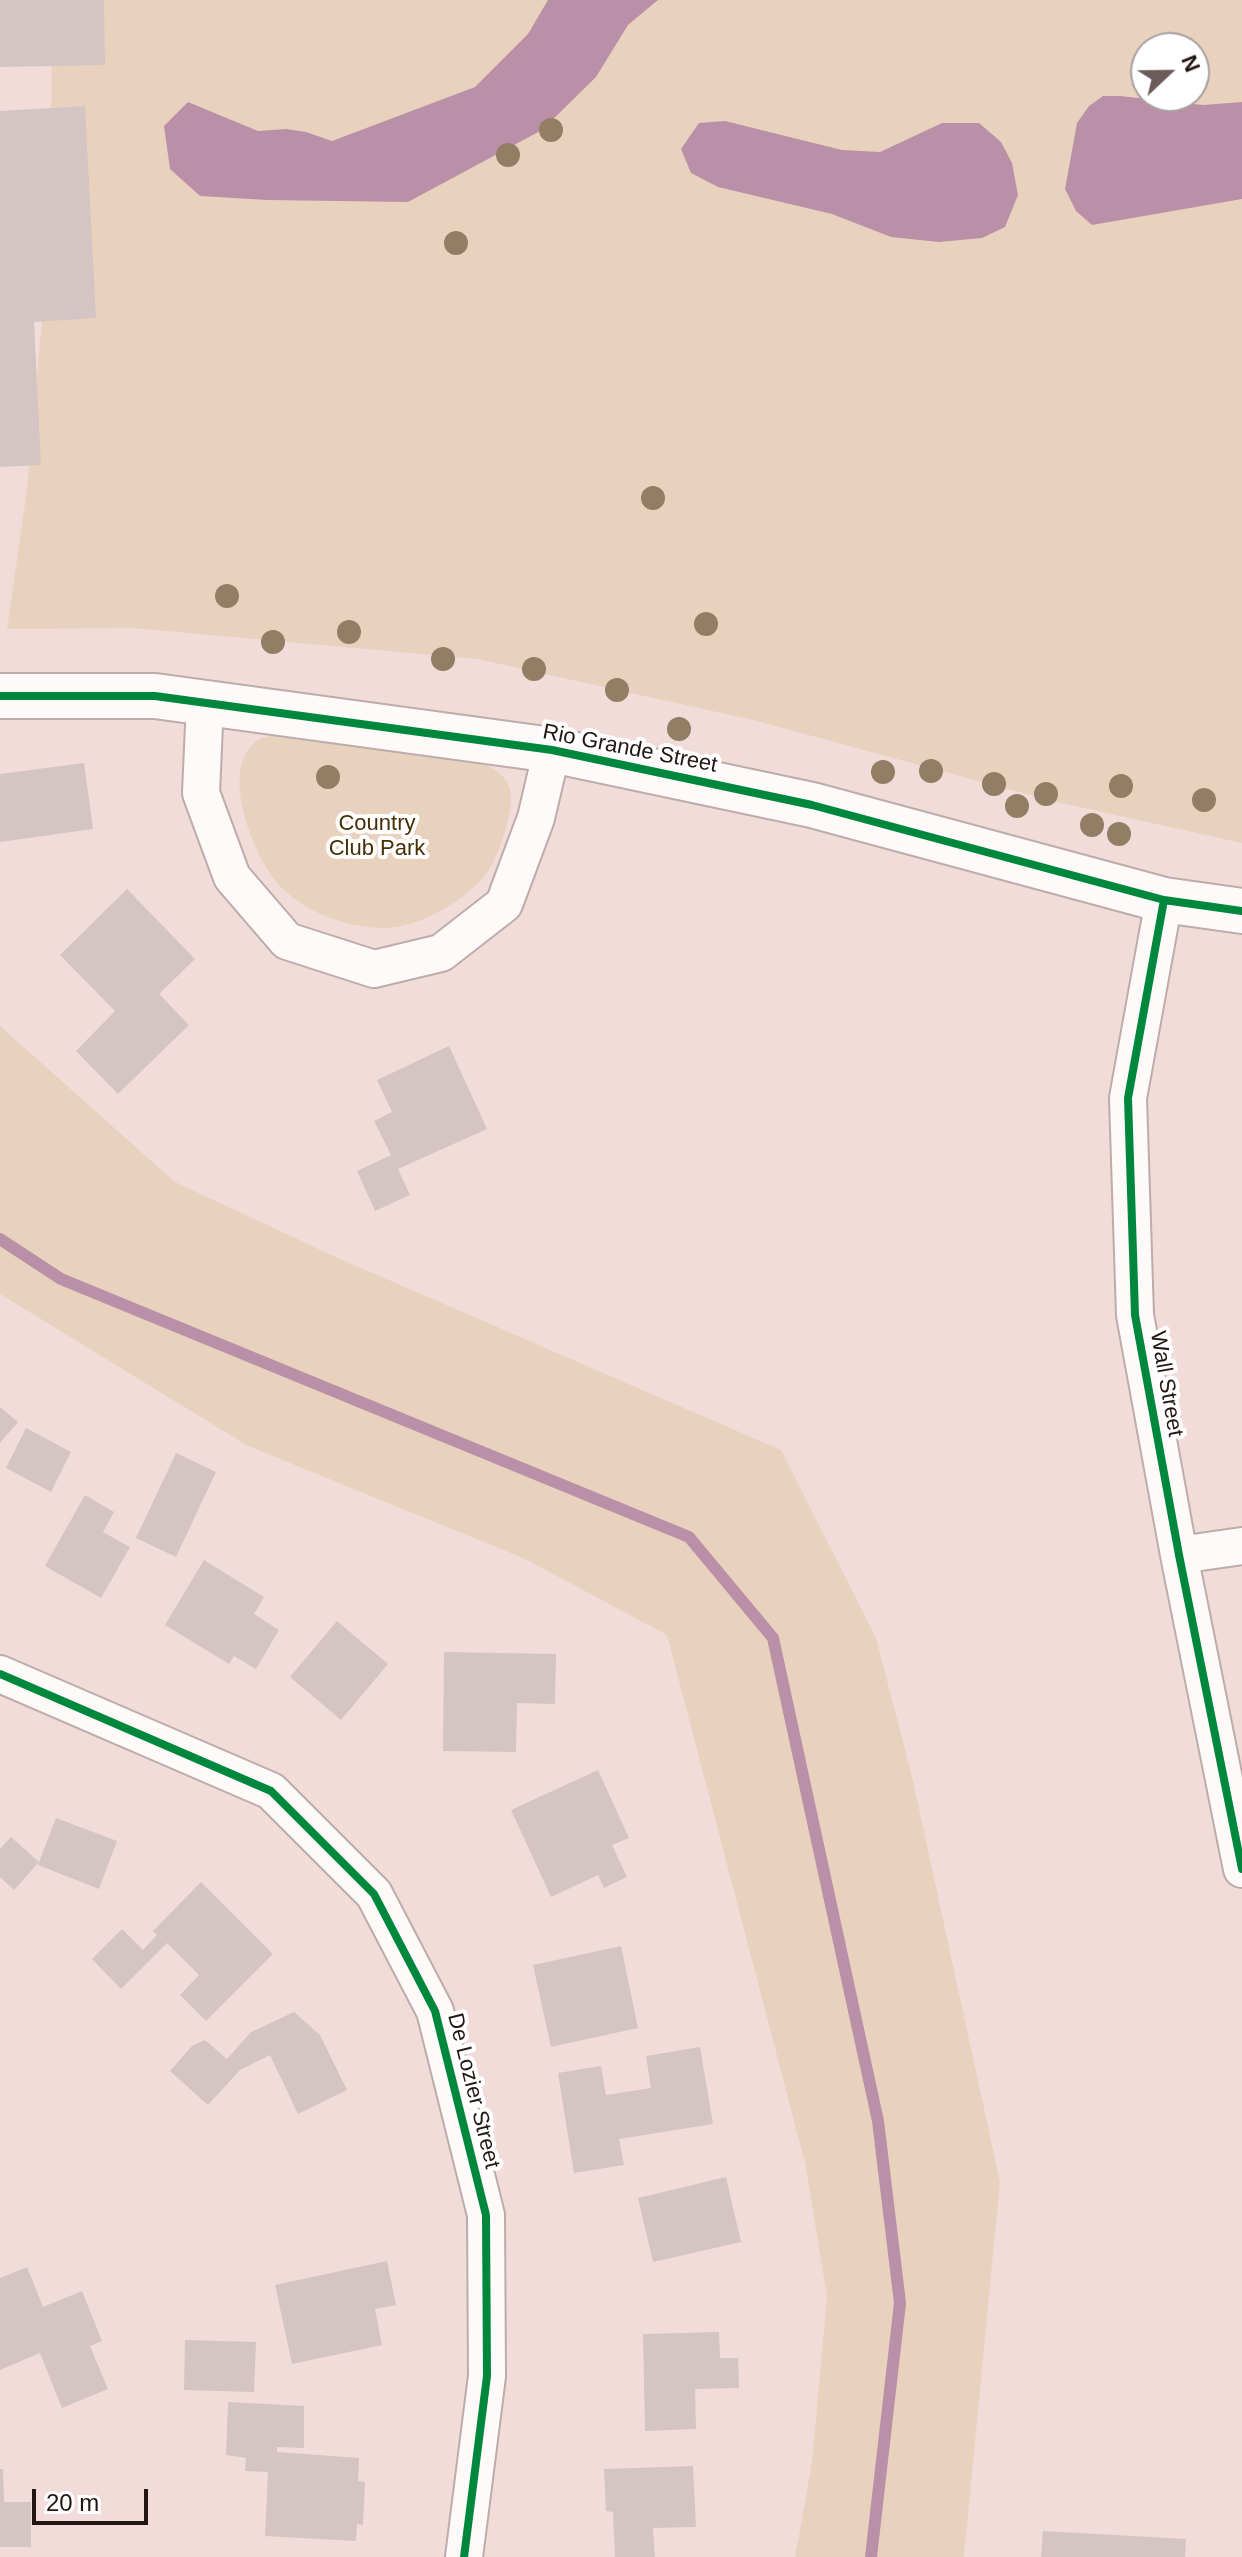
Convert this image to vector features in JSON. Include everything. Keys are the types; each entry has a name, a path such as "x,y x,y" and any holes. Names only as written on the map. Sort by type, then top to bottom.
{"street":[{"name":"Rio Grande Street","path":"0,696 155,696 552,750 812,805 1164,900 1242,911"},
{"path":"205,702 201,793 232,877 287,941 374,969 441,953 504,904 536,818 552,750"},
{"name":"Wall Street","path":"1164,900 1128,1098 1135,1315 1242,1869"},
{"path":"1179,1555 1242,1546"},
{"name":"De Lozier Street","path":"0,1674 271,1791 374,1894 381,1907 435,2011 486,2215 487,2376 464,2557"}],"green space":[{"path":"52,0 1242,0 1242,843 1052,801 753,720 477,659 132,628 7,629 27,489 50,228"},
{"name":"Country Club Park","path":"285,734 466,757 494,769 507,782 511,803 500,845 487,873 461,898 436,914 394,927 367,927 341,922 304,906 273,878 253,842 241,799 243,761 251,746 266,737"},
{"path":"0,1026 175,1182 338,1258 781,1450 876,1638 911,1772 1000,2182 964,2557 795,2557 812,2462 827,2297 805,2163 667,1635 523,1558 248,1446 0,1294"}],"shaded area":[{"path":"548,0 658,0 628,25 596,77 542,130 408,202 200,196 170,169 164,126 188,102 258,131 286,129 332,141 475,87 528,34"},
{"path":"1103,96 1130,97 1130,112 1210,112 1210,104 1242,102 1242,199 1092,225 1076,211 1065,189 1077,123 1089,106"},
{"path":"725,121 842,150 880,152 942,123 979,123 1001,142 1012,163 1018,195 1005,227 982,238 939,242 891,237 832,214 718,187 691,173 681,149 699,123"}],"building":[{"path":"0,0 104,0 105,65 0,67"},
{"path":"85,106 96,318 34,322 41,465 0,467 0,111"},
{"path":"84,763 93,829 0,842 0,774"},
{"path":"127,889 195,959 159,994 189,1025 118,1094 76,1051 115,1011 60,955"},
{"path":"449,1046 487,1129 398,1169 410,1195 375,1211 357,1171 391,1155 374,1121 392,1112 377,1080"},
{"path":"0,1407 18,1422 0,1443"},
{"path":"26,1428 71,1452 51,1492 6,1468"},
{"path":"176,1453 216,1472 176,1557 136,1538"},
{"path":"85,1495 114,1512 103,1532 130,1547 101,1598 45,1566"},
{"path":"204,1560 264,1597 254,1614 279,1630 256,1669 234,1656 229,1664 165,1625"},
{"path":"337,1621 388,1664 341,1720 290,1677"},
{"path":"444,1652 556,1654 555,1704 517,1703 516,1752 443,1751"},
{"path":"598,1770 629,1838 612,1845 627,1877 604,1888 598,1875 551,1897 511,1810"},
{"path":"56,1818 117,1841 99,1889 38,1865"},
{"path":"11,1837 39,1862 14,1890 0,1877 0,1849"},
{"path":"201,1882 273,1954 206,2021 180,1995 199,1975 167,1943 121,1989 92,1959 122,1929 143,1950 157,1935 153,1931"},
{"path":"621,1946 638,2028 551,2047 533,1965"},
{"path":"294,2012 320,2035 347,2090 298,2114 270,2055 240,2070 208,2105 170,2071 192,2046 205,2040 227,2059 251,2032"},
{"path":"700,2047 713,2124 619,2139 624,2165 574,2173 558,2073 601,2066 606,2095 651,2088 646,2056"},
{"path":"726,2177 741,2242 653,2262 638,2198"},
{"path":"387,2261 396,2305 375,2309 382,2345 292,2364 275,2285"},
{"path":"27,2267 43,2307 82,2291 102,2341 90,2346 108,2389 62,2408 40,2353 0,2370 0,2278"},
{"path":"719,2332 720,2358 738,2358 739,2388 695,2389 696,2429 645,2431 643,2334"},
{"path":"185,2340 256,2342 254,2392 184,2390"},
{"path":"228,2402 304,2406 304,2448 277,2447 277,2452 359,2458 358,2481 365,2482 363,2525 357,2524 356,2541 265,2536 268,2472 245,2471 246,2458 226,2455"},
{"path":"693,2466 696,2527 653,2528 655,2557 615,2557 613,2512 606,2511 604,2469"},
{"path":"0,2469 3,2469 4,2502 31,2502 31,2547 0,2547"},
{"path":"1043,2531 1186,2539 1185,2557 1041,2557"}],"waterway":[{"path":"0,1239 61,1279 689,1537 773,1638 878,2121 900,2303 871,2557"}],"cycle path":[{"path":"0,696 155,696 552,750 812,805 1164,900 1242,911"},
{"path":"1164,900 1128,1098 1135,1315 1242,1869"},
{"path":"0,1674 271,1791 374,1894 435,2011 486,2215 487,2376 464,2557"}]}
